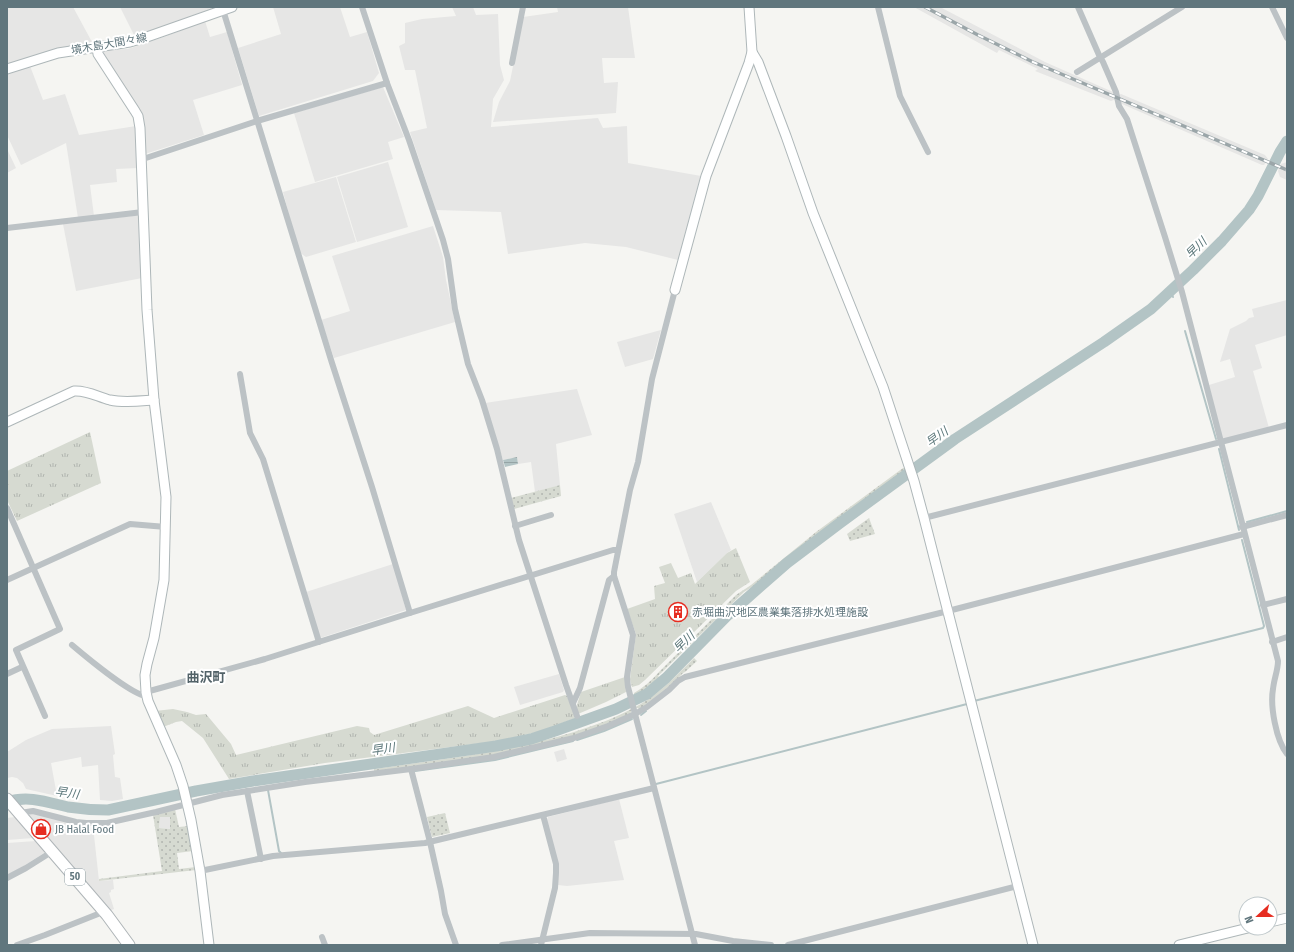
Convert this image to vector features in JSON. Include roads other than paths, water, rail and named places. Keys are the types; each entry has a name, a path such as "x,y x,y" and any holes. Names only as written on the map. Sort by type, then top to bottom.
{"highway":[{"name":"50","path":"7,799 103,910 129,945"}],"street":[{"name":"境木島大間々線","path":"7,69 58,53 144,38 232,7"},
{"path":"362,7 387,83 409,140 443,240 448,259 455,310 470,372 482,400 497,449 515,526 577,716"},
{"path":"512,63 523,7"},
{"path":"695,945 630,694 627,677 634,635 614,576 630,490 638,462 652,379 675,290 706,176 752,52 748,7"},
{"path":"878,7 900,96 928,152"},
{"path":"1078,7 1116,92 1119,106 1127,119 1182,292 1278,664 1273,689 1273,707 1280,742 1287,754"},
{"path":"1077,72 1182,7"},
{"path":"1272,7 1287,37"},
{"path":"223,10 410,613"},
{"path":"96,47 98,54 138,116 140,128 147,310 154,400 166,497 164,580 154,638 145,675 147,694 176,765 187,802 200,871 209,945"},
{"path":"752,52 758,62 813,212 883,387 909,465 924,518 1033,945"},
{"path":"141,158 146,158 257,121 387,83"},
{"path":"7,228 143,212"},
{"path":"240,374 250,433 263,459 319,642"},
{"path":"7,422 74,391 80,390 108,400 154,400"},
{"path":"924,518 1287,425"},
{"path":"7,508 60,629 16,650 22,667 45,716"},
{"path":"515,526 551,515"},
{"path":"1242,527 1287,515"},
{"path":"7,580 130,524 166,527"},
{"path":"19,812 33,811 76,822 98,824 119,821 187,802 222,795 305,782 494,757 574,738 602,728 662,697 678,681 685,677 948,611 1244,534"},
{"path":"72,645 111,676 143,696 263,660 613,550 618,550"},
{"path":"573,703 580,688 609,580 614,576"},
{"path":"1263,605 1287,598"},
{"path":"1272,642 1287,637"},
{"path":"7,674 22,667"},
{"path":"411,768 430,842 445,914 456,945"},
{"path":"200,871 273,856 430,842 654,788"},
{"path":"247,791 261,859"},
{"path":"542,815 556,864 555,888 542,942"},
{"path":"7,878 26,868 52,851"},
{"path":"788,945 1018,886"},
{"path":"17,945 98,914 103,910"},
{"path":"1179,945 1238,930"},
{"path":"502,945 542,942 590,933 692,934 707,935 733,941 771,945"},
{"path":"322,938 325,945"}],"waterway":[{"name":"早川","path":"7,802 30,799 73,808 108,810 196,791 253,781 496,746 531,739 555,731 616,709 647,694 666,678 728,615 787,563 955,439 1104,342 1151,309 1222,241 1249,210 1287,141"},
{"name":"早川","path":"1171,292 1173,297"},
{"path":"1185,331 1216,439"},
{"path":"1219,449 1239,530"},
{"path":"1247,522 1287,511"},
{"path":"974,701 1263,628 1264,626 1242,540"},
{"path":"656,784 967,704"},
{"path":"641,715 646,711"},
{"path":"577,740 604,731 632,719"},
{"path":"415,771 495,760 573,741"},
{"path":"268,790 279,851 281,853"}],"railway":[{"path":"925,7 1033,62 1287,170"}],"place":[{"name":"赤堀曲沢地区農業集落排水処理施設","path":"678,612"},
{"name":"JB Halal Food","path":"41,829"}],"district":[{"name":"曲沢町","path":"206,677"}]}
